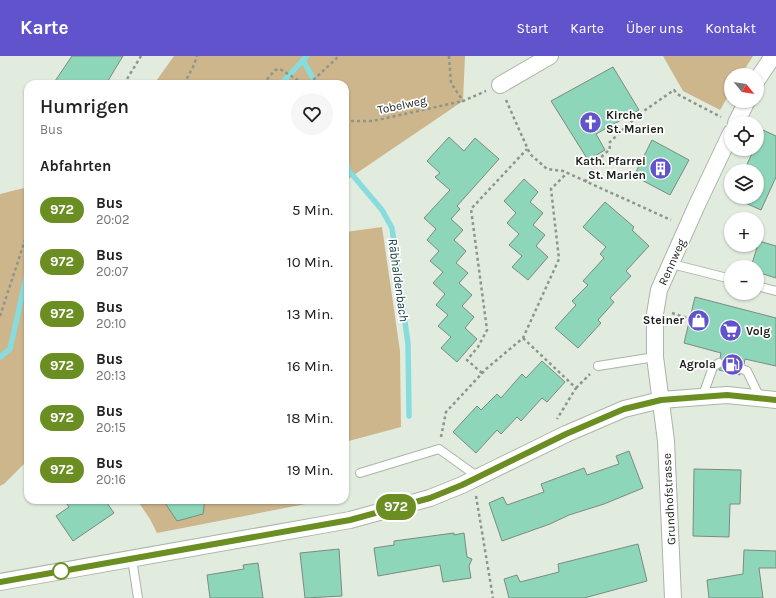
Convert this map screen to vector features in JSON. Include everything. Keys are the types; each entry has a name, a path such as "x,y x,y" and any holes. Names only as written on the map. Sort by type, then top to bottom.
{"street":[{"path":"500,85 550,56"},
{"path":"764,70 773,56"},
{"name":"Rennweg","path":"661,400 655,357 656,308 659,290 672,264 724,141"},
{"path":"0,582 350,520 430,498 478,477 566,434 624,409 661,400 727,395 776,400"},
{"name":"Grundhofstrasse","path":"661,400 666,441 674,598"}],"lane":[{"path":"672,264 724,277"},
{"path":"764,288 776,291"},
{"path":"598,366 655,357"},
{"path":"703,396 713,367 719,363"},
{"path":"742,369 747,370 760,398"},
{"path":"360,473 439,449 478,477"},
{"path":"132,559 138,598"}],"path":[{"path":"126,80 141,56"},
{"path":"186,80 197,56"},
{"path":"314,80 339,56"},
{"path":"449,56 451,83 463,101"},
{"path":"267,80 275,70 280,69 297,80"},
{"path":"500,85 526,149 547,169 567,174 672,220"},
{"name":"Tobelweg","path":"349,121 373,120 463,101 500,85"},
{"path":"585,182 598,160 610,149 609,143 638,115 674,90 678,94 724,121"},
{"path":"482,373 467,360 478,346 487,330 470,209 526,149"},
{"path":"439,449 446,412 482,373 523,338 559,259 551,189 567,174"},
{"path":"0,316 24,243"},
{"path":"666,312 690,319"},
{"path":"523,338 576,388"},
{"path":"554,423 576,388 598,366"},
{"path":"475,494 493,598"}],"shaded area":[{"path":"174,56 465,56 463,101 349,178 349,80 157,80"},
{"path":"663,56 753,56 745,68 724,68 724,103 720,110 683,91"},
{"path":"24,188 24,464 4,484 0,486 0,194"},
{"path":"382,227 400,351 401,427 349,441 349,231"},
{"path":"140,504 306,504 157,533"}],"building":[{"path":"72,56 123,56 108,80 56,80"},
{"name":"Kirche St. Marien","path":"613,67 639,110 596,134 605,150 588,160 551,101"},
{"path":"764,130 776,136 776,177 764,203 764,164 747,164 751,156 764,156"},
{"path":"449,137 464,151 475,138 499,159 457,206 460,209 451,219 463,230 454,240 466,251 456,263 468,273 459,283 472,295 462,306 474,317 465,328 477,339 457,362 441,348 451,337 438,326 448,315 436,305 445,294 433,283 443,272 430,261 439,251 427,240 436,229 424,218 450,190 435,177 440,173 427,161"},
{"name":"Kath. Pfarrei St. Marien","path":"652,140 689,160 670,195 634,176"},
{"path":"524,179 538,192 530,202 543,213 533,225 545,235 536,246 548,257 528,280 512,267 522,256 509,245 519,234 507,223 516,213 504,201"},
{"path":"605,202 634,227 632,230 649,246 626,271 631,276 610,298 614,302 598,320 601,323 578,348 555,328 576,305 572,301 588,285 583,281 604,258 600,254 606,247 583,227"},
{"path":"748,204 764,204 761,210"},
{"path":"764,242 776,246 776,278 764,274 764,260 753,260 756,252 764,252"},
{"name":"Volg","path":"695,297 776,318 776,366 745,359 744,364 739,364 737,367 740,375 719,370 724,363 720,358 721,353 684,343"},
{"path":"542,361 565,382 547,402 542,398 521,421 517,417 501,434 497,430 476,453 453,432 477,406 481,410 497,394 501,398 522,374 526,378"},
{"path":"629,451 643,488 604,504 569,515 550,524 502,541 489,503 503,497 507,505 544,492 541,484 584,468 587,475 619,464 616,456"},
{"path":"694,469 741,470 740,504 730,504 729,537 693,536"},
{"path":"67,504 108,504 114,513 73,541 56,516 69,507"},
{"path":"166,504 204,504 203,514 177,521"},
{"path":"454,533 454,535 464,533 467,557 472,559 469,566 471,578 443,582 440,565 378,576 374,548 394,545 394,541"},
{"path":"638,544 647,581 584,598 509,598 504,579 517,575 520,582 559,572 558,564"},
{"path":"339,549 342,596 305,598 300,553"},
{"path":"744,550 776,551 776,568 759,568 763,598 709,598 707,580 743,574"},
{"path":"258,563 263,598 210,598 207,575 244,569 243,565"}],"waterway":[{"path":"285,80 307,56"},
{"name":"Räbhaldenbach","path":"303,60 314,80"},
{"name":"Räbhaldenbach","path":"349,171 382,210 392,228 408,344 409,416"},
{"path":"0,357 10,349 24,287"}],"bus line":[{"name":"972","path":"0,582 350,520 430,498 462,485 566,434 624,409 661,400 727,395 776,400"}],"place":[{"name":"Kirche St. Marien","path":"591,122"},
{"name":"Kath. Pfarrei St. Marien","path":"661,168"},
{"name":"Steiner","path":"699,320"},
{"name":"Volg","path":"731,331"},
{"name":"Agrola","path":"732,364"}]}
